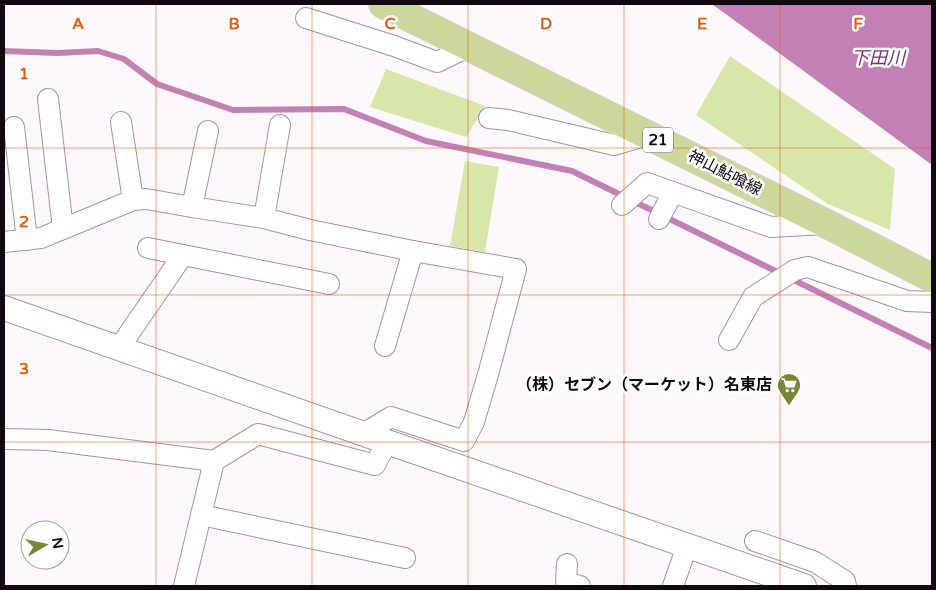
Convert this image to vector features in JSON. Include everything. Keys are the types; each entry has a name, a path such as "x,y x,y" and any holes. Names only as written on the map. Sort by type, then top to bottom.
{"main road":[{"name":"神山鮎喰線","path":"383,4 468,47 481,51 932,278"}],"street":[{"path":"306,18 437,62 468,47"},
{"path":"48,99 63,229"},
{"path":"489,118 508,120 614,146 648,135"},
{"path":"121,122 133,200"},
{"path":"264,218 280,125"},
{"path":"14,127 27,240"},
{"path":"192,206 208,131"},
{"path":"622,205 647,183 771,227 827,224"},
{"path":"659,219 673,192"},
{"path":"4,242 41,238 133,200 146,199 264,218 310,230 413,251 516,269 474,422 464,441 391,417 363,434"},
{"path":"148,248 330,284"},
{"path":"385,346 413,251"},
{"path":"119,348 183,255"},
{"path":"729,340 753,297 796,270 808,268 907,301 932,302"},
{"path":"4,308 804,586"},
{"path":"4,439 48,440 214,461 258,434 375,465 387,442"},
{"path":"184,586 214,461"},
{"path":"201,515 405,558"},
{"path":"755,541 815,562 845,581 846,586"},
{"path":"673,586 687,546"},
{"path":"567,564 566,582 580,586"}],"green space":[{"path":"730,56 895,169 890,230 828,204 696,115"},
{"path":"386,69 485,106 466,137 370,107"},
{"path":"465,161 499,167 485,252 450,246"}],"water":[{"name":"下田川","path":"712,4 932,4 932,165"}],"waterway":[{"path":"4,51 58,53 98,51 124,59 157,84 233,110 344,109 426,141 572,171 932,348"}],"place":[{"name":"（株）セブン（マーケット）名東店","path":"789,406"}]}
